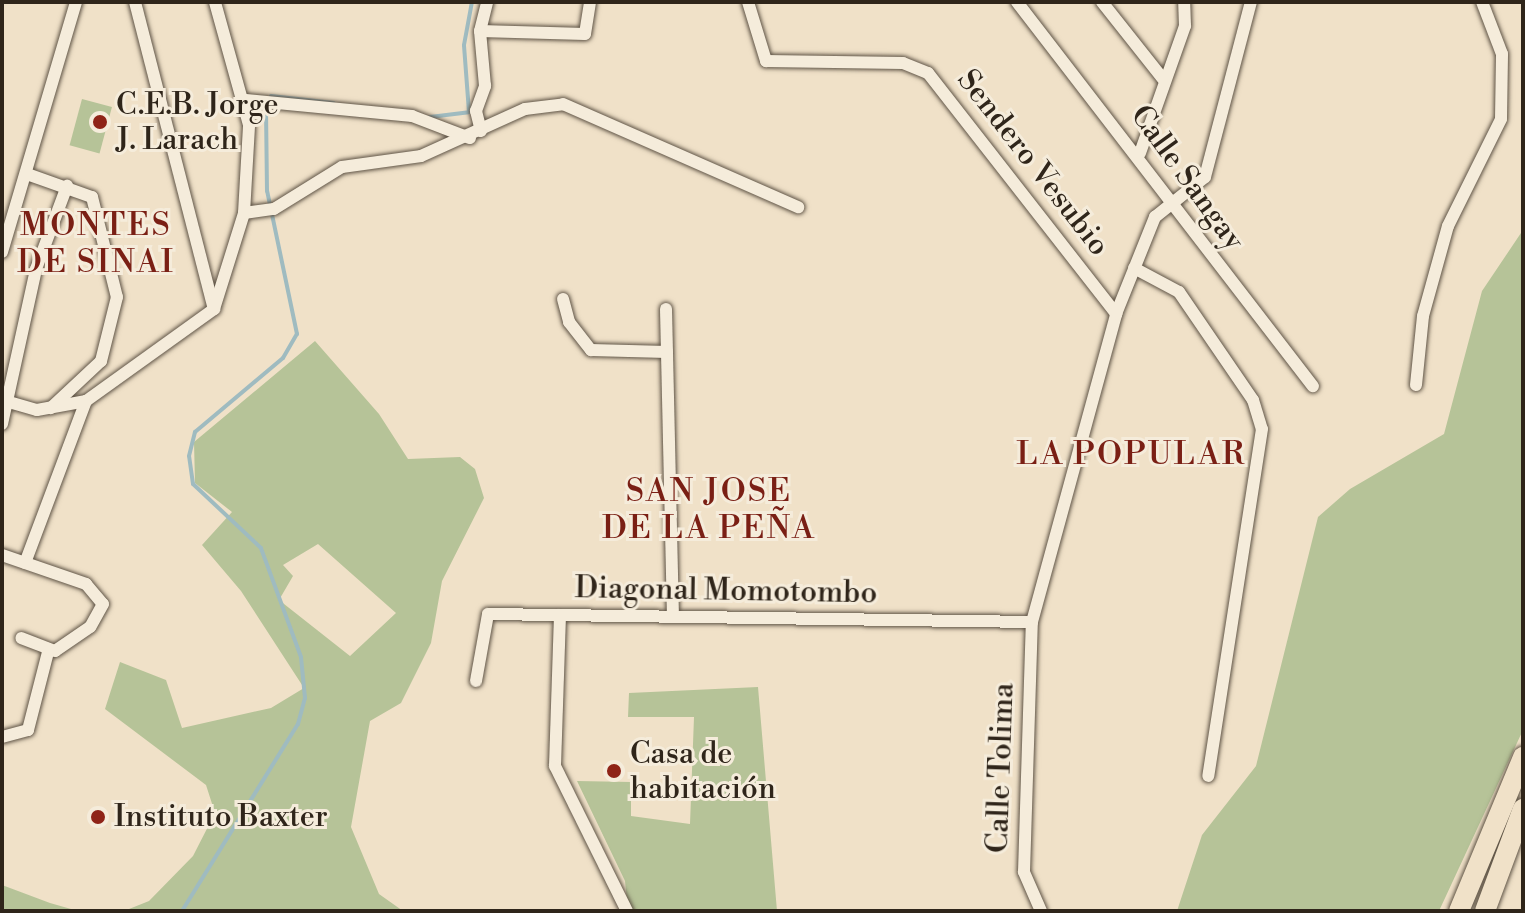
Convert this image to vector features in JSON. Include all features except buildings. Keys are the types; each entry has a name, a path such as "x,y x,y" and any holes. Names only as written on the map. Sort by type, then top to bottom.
{"main road":[{"path":"1459,911 1523,757"},
{"path":"1485,911 1523,809"}],"street":[{"path":"2,252 76,2"},
{"path":"135,2 214,309"},
{"path":"6,401 51,408 86,401 214,309 246,213 246,100 215,2"},
{"path":"475,135 480,31 487,2"},
{"path":"480,31 585,34 590,2"},
{"name":"Sendero Vesubio","path":"748,2 766,61 903,63 928,73 1116,314"},
{"path":"1102,2 1163,79"},
{"path":"1140,153 1163,79 1185,26 1184,2"},
{"name":"Calle Tolima","path":"1041,911 1024,872 1032,622 1116,314 1155,217 1173,198 1205,177 1251,2"},
{"path":"1416,385 1423,316 1448,226 1501,119 1502,54 1482,2"},
{"name":"Calle Sangay","path":"1021,3 1140,153 1313,386"},
{"path":"246,100 412,116 475,135"},
{"path":"246,213 274,209 342,167 421,156 475,135 525,109 563,104 798,207"},
{"path":"27,174 67,186 98,206 117,308 101,361 51,408"},
{"path":"2,424 24,313 67,186"},
{"path":"1134,268 1179,292 1253,400 1262,429 1208,776"},
{"path":"563,299 574,331 591,350 667,352"},
{"path":"666,309 673,615"},
{"path":"25,563 86,401"},
{"path":"2,555 86,584 103,604 75,640 48,652"},
{"name":"Diagonal Momotombo","path":"476,681 487,615 1032,622"},
{"path":"560,615 555,766 627,911"},
{"path":"21,638 48,652"},
{"path":"2,737 28,730 48,652"}],"green space":[{"path":"82,99 112,107 100,153 70,145"},
{"path":"1523,230 1523,730 1439,911 1177,911 1202,835 1256,766 1318,517 1350,489 1444,434 1482,291"},
{"path":"315,341 379,414 408,459 460,457 475,469 484,498 442,581 431,643 401,703 370,721 351,827 379,894 403,911 124,911 149,901 193,856 215,813 206,785 105,709 120,662 166,680 182,728 271,708 304,688 241,591 202,545 232,512 195,483 194,442","holes":["318,544 396,613 350,656 279,600 293,576 283,565"]},
{"path":"758,687 777,911 628,911 625,881 577,781 631,782 631,816 690,824 694,717 628,717 629,693"},
{"path":"2,885 50,903 78,911 2,911"}],"waterway":[{"path":"430,117 469,112 464,45 472,2"},
{"path":"271,96 334,103"},
{"path":"182,911 298,724 305,698 301,657 261,548 193,484 189,456 195,432 283,358 297,334 267,191 266,105"}],"place":[{"name":"C.E.B. Jorge J. Larach","path":"100,122"},
{"name":"Casa de habitación","path":"614,771"},
{"name":"Instituto Baxter","path":"98,817"}],"district":[{"name":"MONTES DE SINAI","path":"96,244"},
{"name":"LA POPULAR","path":"1131,454"},
{"name":"SAN JOSE DE LA PEÑA","path":"709,510"}]}
